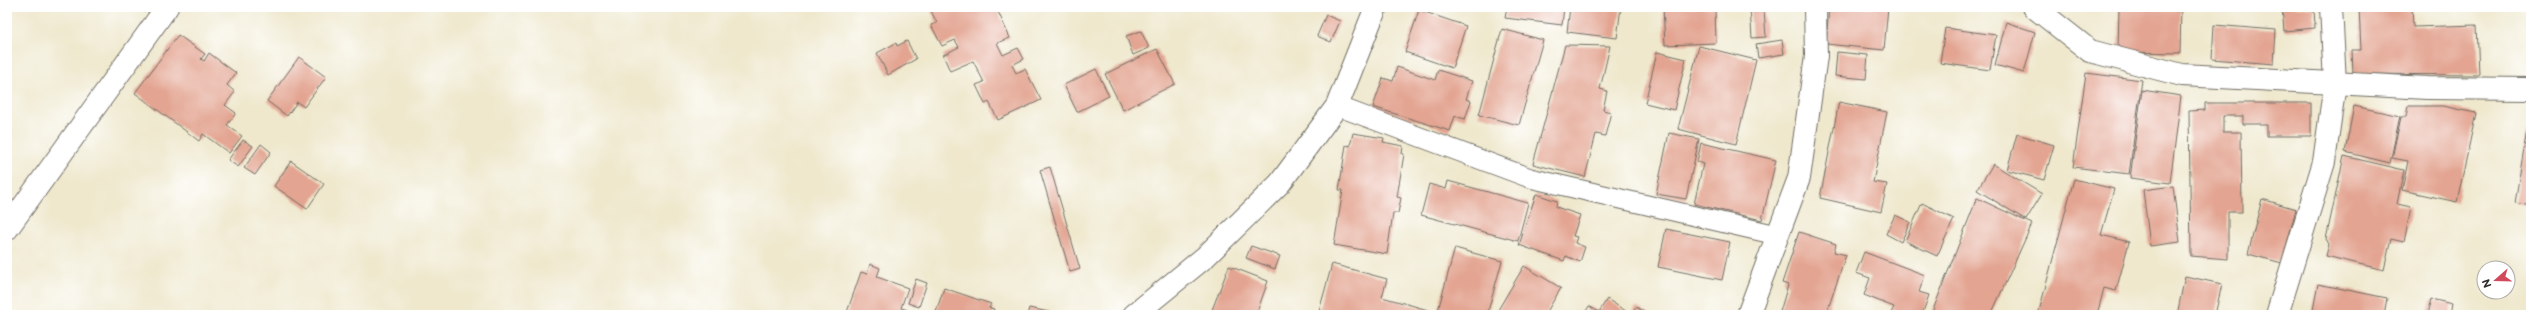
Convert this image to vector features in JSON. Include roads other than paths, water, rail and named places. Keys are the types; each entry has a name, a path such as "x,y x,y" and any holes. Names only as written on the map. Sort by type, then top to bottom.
{"street":[{"path":"7,229 166,7"},
{"path":"1134,315 1205,257 1280,183 1337,106 1376,7"},
{"path":"1748,315 1799,178 1816,56 1815,7"},
{"path":"2034,7 2090,51 2182,75 2427,88 2531,89"},
{"path":"2277,315 2324,162 2335,83 2331,7"}],"lane":[{"path":"1337,106 1530,178 1777,235"}]}
